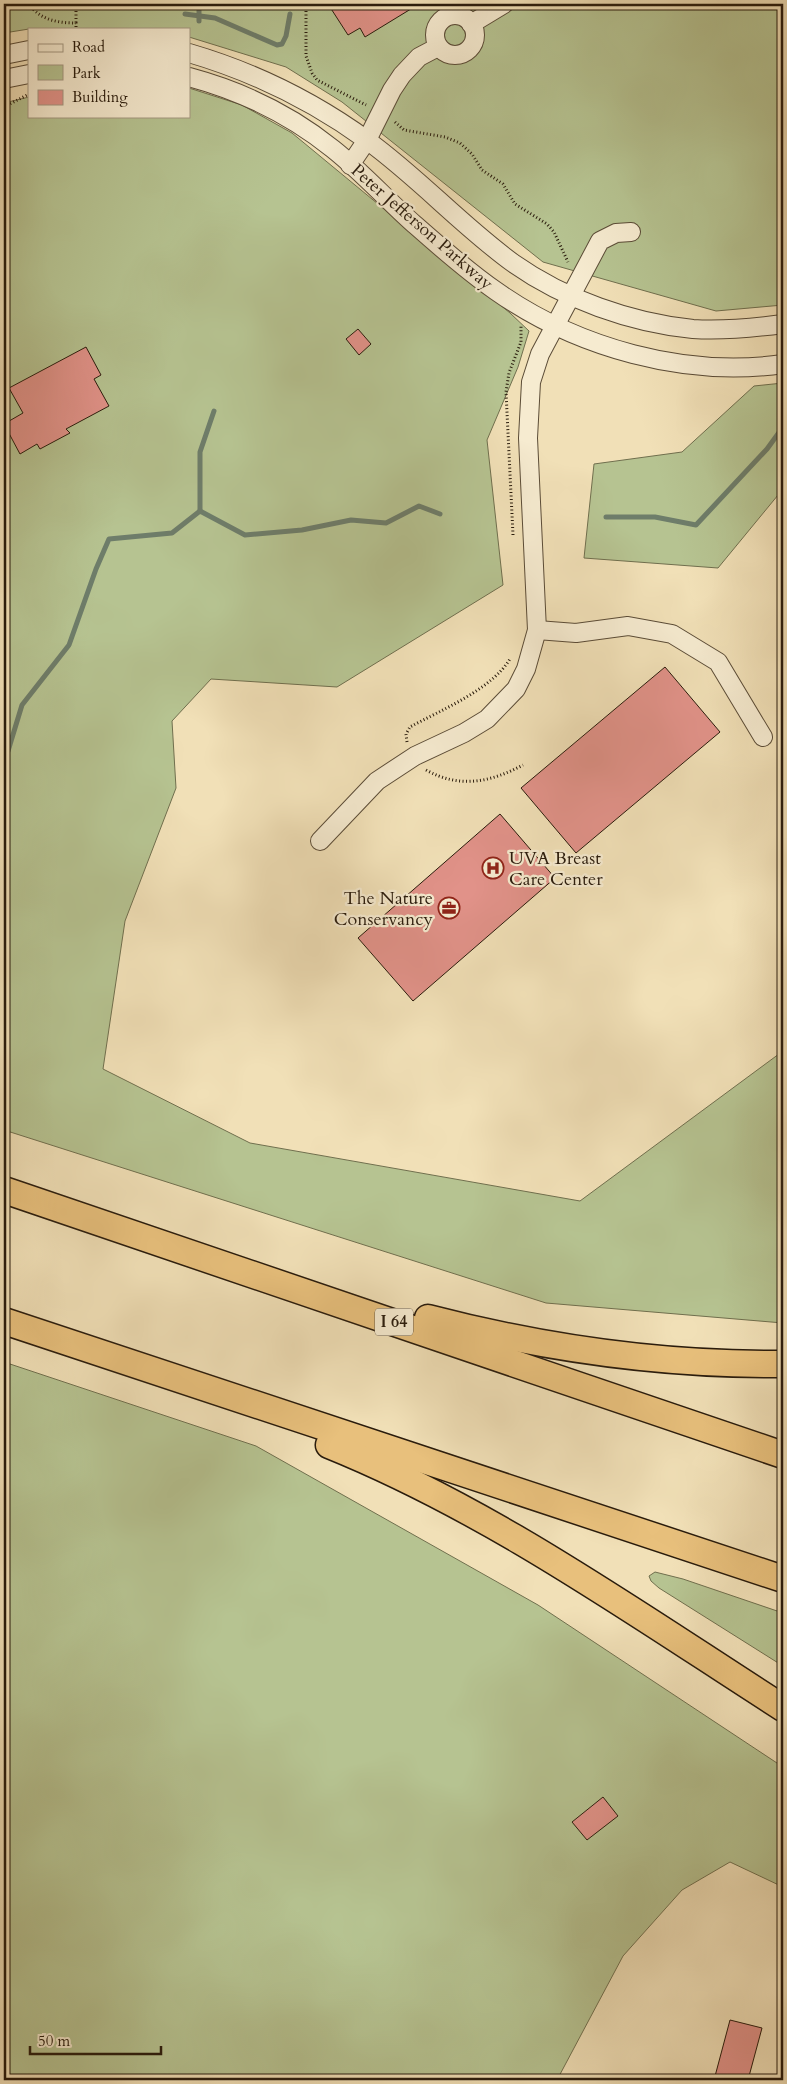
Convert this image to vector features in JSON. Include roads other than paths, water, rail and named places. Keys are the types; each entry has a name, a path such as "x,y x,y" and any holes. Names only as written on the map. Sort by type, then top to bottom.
{"highway":[{"name":"I 64","path":"4,1190 783,1455"},
{"path":"247,1272 307,1280 396,1309 452,1324 561,1346 643,1356 751,1364 783,1364"},
{"path":"4,1321 783,1579"},
{"path":"80,1346 230,1409 366,1460 423,1486 584,1579 783,1708"}],"street":[{"path":"471,24 504,4"},
{"path":"458,16 471,24 474,39 466,52 451,55 438,46 435,32 444,19 458,16"},
{"path":"350,165 367,140 402,75 419,57 438,46"},
{"path":"4,55 28,50"},
{"name":"Peter Jefferson Parkway","path":"190,53 233,66 271,82 310,103 367,140 512,262 571,295 620,314 693,328 737,330 783,324"},
{"path":"4,79 28,74"},
{"name":"Peter Jefferson Parkway","path":"190,77 248,98 303,127 350,165 463,266 496,291 555,326 609,347 655,358 732,368 783,364"},
{"path":"320,841 377,781 415,756 464,733 487,719 516,688 526,669 537,630 530,515 528,413 531,382 540,354 600,241 616,233 631,232"},
{"path":"537,630 576,633 628,626 672,634 718,662 763,737"}],"waterway":[{"path":"199,6 199,21"},
{"path":"185,14 215,18 277,45 282,44 286,36 290,14"},
{"path":"200,511 200,452 214,411"},
{"path":"606,517 655,517 696,525 767,449 783,427"},
{"path":"4,755 8,751 22,705 69,645 96,569 109,539 172,533 200,511 245,535 302,530 351,520 386,523 419,506 440,514"}],"place":[{"name":"UVA Breast Care Center","path":"493,868"},
{"name":"The Nature Conservancy","path":"449,908"}]}
